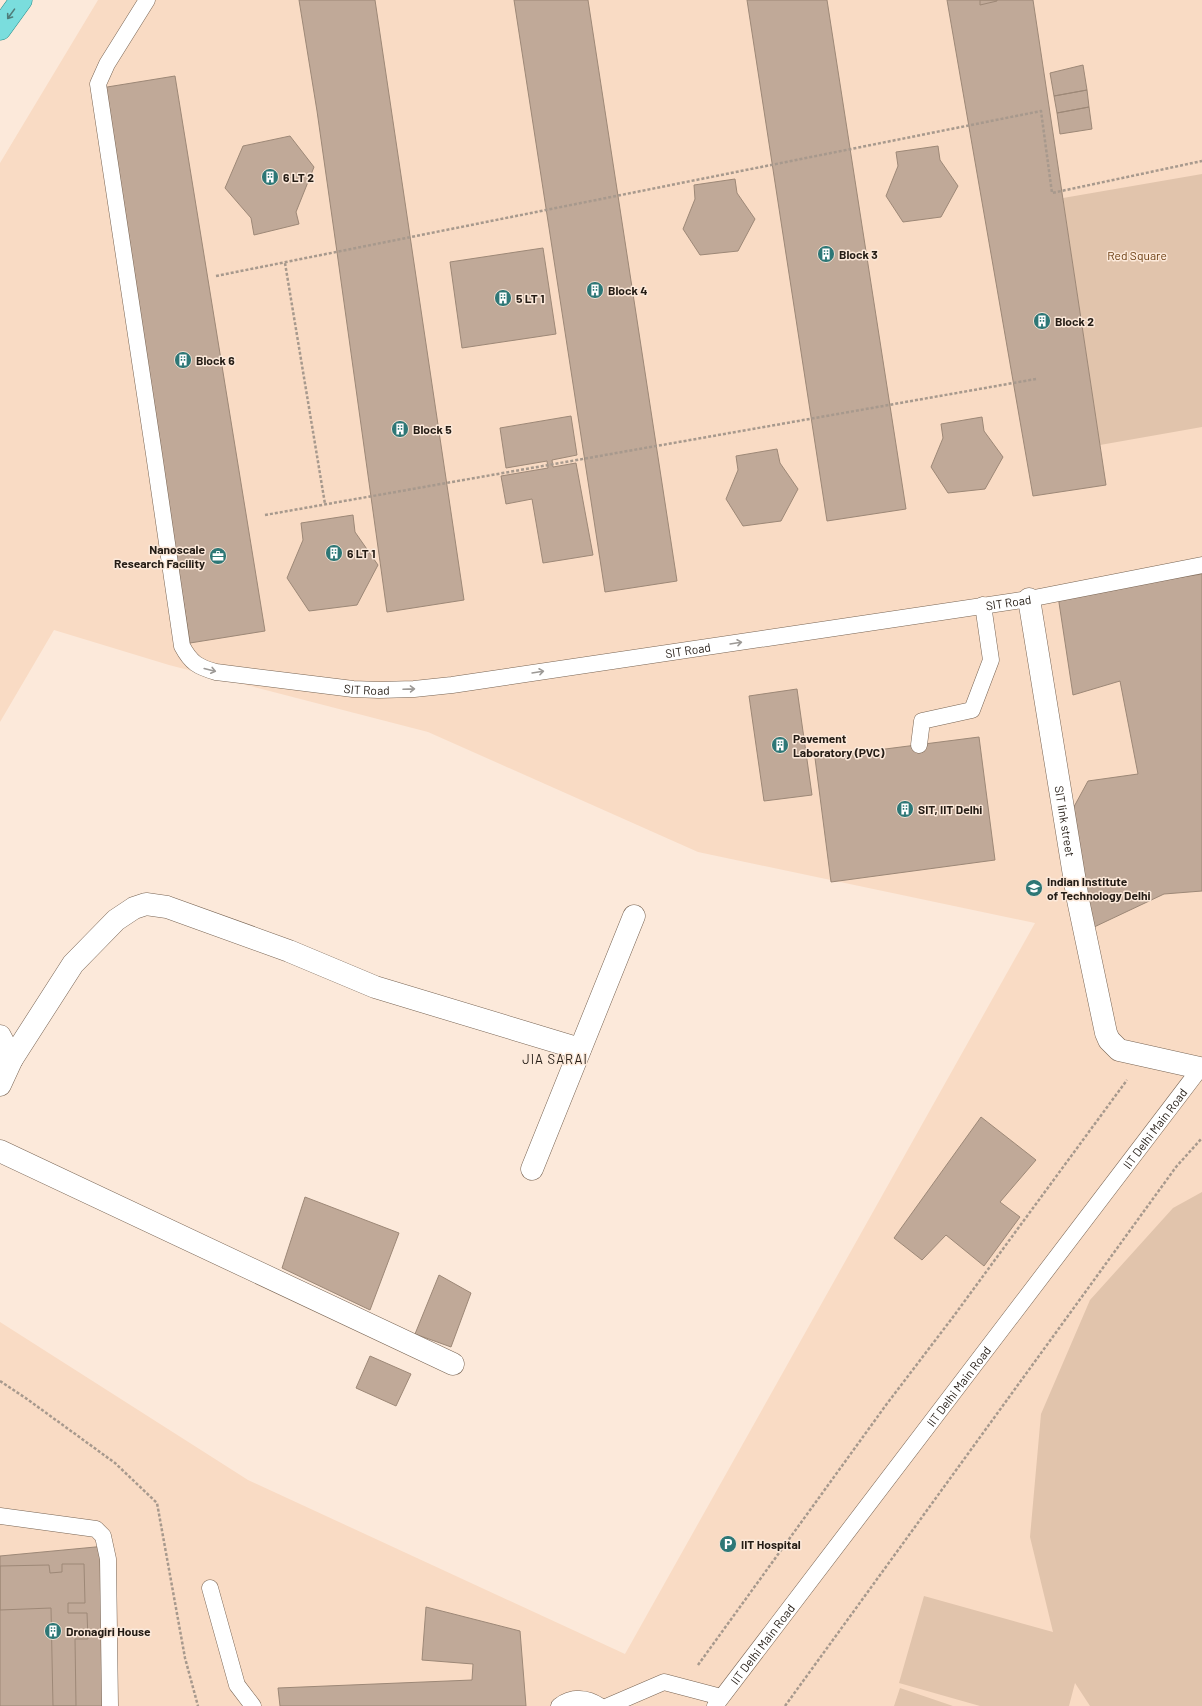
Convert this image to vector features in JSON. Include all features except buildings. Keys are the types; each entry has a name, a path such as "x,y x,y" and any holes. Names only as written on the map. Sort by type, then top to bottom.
{"main road":[{"path":"0,29 21,0"}],"street":[{"name":"SIT link street","path":"1028,599 1078,900 1106,1032 1109,1040 1119,1050 1201,1067"},
{"path":"0,1085 12,1059 73,964 116,920 134,908 146,904 167,907 196,917 289,951 375,987 580,1049"},
{"path":"532,1169 634,916"},
{"path":"0,1036 12,1059"},
{"path":"0,1151 454,1364"}],"lane":[{"name":"SIT Road","path":"147,0 107,64 98,84 182,646 188,658 200,667 216,672 353,689 414,689 452,685 1028,599 1202,565"},
{"path":"919,745 922,721 972,710 991,660 983,605"},
{"name":"IIT Delhi Main Road","path":"718,1701 1201,1067"},
{"path":"0,1516 96,1529 103,1536 108,1559 110,1706"},
{"path":"210,1588 237,1685 253,1706"},
{"path":"608,1706 664,1682 682,1686 718,1701"},
{"path":"559,1706 573,1699 583,1698 600,1706"}],"path":[{"path":"216,276 1041,111 1052,193 1202,161"},
{"path":"285,263 325,504"},
{"path":"265,515 1036,379"},
{"path":"682,1686 882,1411 953,1317 1145,1055"},
{"path":"785,1706 1051,1342 1176,1167 1202,1138"},
{"path":"0,1381 27,1398 115,1463 157,1503 185,1658 198,1706"}],"shaded area":[{"name":"Indian Institute of Technology Delhi","path":"98,0 1202,0 1202,1706 0,1706 0,1322 248,1480 625,1654 1035,923 698,852 428,732 169,665 54,630 0,722 0,163"}],"green space":[{"name":"Red Square","path":"1202,174 1202,427 1100,445 1063,198"},
{"path":"1202,1192 1202,1706 1090,1706 1075,1683 1069,1706 980,1706 899,1683 924,1596 1053,1632 1030,1537 1041,1414 1090,1300 1173,1208"},
{"path":"900,1688 953,1706 894,1706"}],"place":[{"name":"6 LT 2","path":"270,177"},
{"name":"Block 3","path":"826,254"},
{"name":"Block 4","path":"595,290"},
{"name":"5 LT 1","path":"503,298"},
{"name":"Block 2","path":"1042,321"},
{"name":"Block 6","path":"183,360"},
{"name":"Block 5","path":"400,429"},
{"name":"6 LT 1","path":"334,553"},
{"name":"Nanoscale Research Facility","path":"218,556"},
{"name":"Pavement Laboratory (PVC)","path":"780,745"},
{"name":"SIT, IIT Delhi","path":"905,809"},
{"name":"Indian Institute of Technology Delhi","path":"1034,888"},
{"name":"IIT Hospital","path":"728,1544"},
{"name":"Dronagiri House","path":"53,1631"}],"district":[{"name":"JIA SARAI","path":"555,1059"}]}
